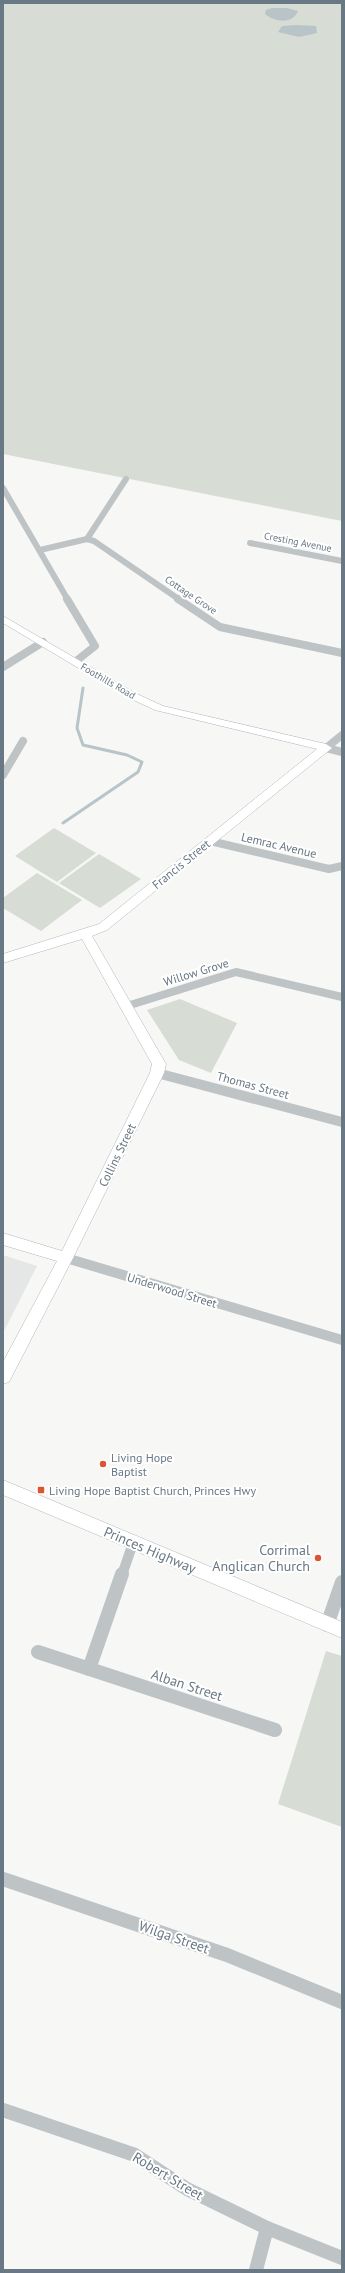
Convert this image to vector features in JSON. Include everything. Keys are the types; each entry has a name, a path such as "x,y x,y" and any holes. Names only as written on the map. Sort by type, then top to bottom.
{"street":[{"path":"40,550 87,539 126,479"},
{"name":"Foothills Road","path":"3,488 94,646 76,662 131,696 159,708 342,752"},
{"name":"Cottage Grove","path":"87,539 94,540 220,627 342,653"},
{"name":"Cresting Avenue","path":"250,542 342,561"},
{"path":"3,619 76,662"},
{"path":"3,666 43,642"},
{"name":"Francis Street","path":"3,959 85,934 103,926 342,735"},
{"path":"3,775 23,741"},
{"name":"Lemrac Avenue","path":"210,841 329,869 342,866"},
{"path":"85,934 159,1064 158,1072"},
{"name":"Willow Grove","path":"127,1006 236,972 342,997"},
{"name":"Thomas Street","path":"158,1072 342,1122"},
{"name":"Collins Street","path":"3,1377 66,1258 158,1072"},
{"name":"Underwood Street","path":"3,1239 342,1340"},
{"name":"Princes Highway","path":"3,1488 335,1628"},
{"path":"90,1669 133,1543"},
{"path":"335,1628 342,1582"},
{"name":"Alban Street","path":"38,1652 275,1730"},
{"name":"Wilga Street","path":"3,1879 227,1955 342,2002"},
{"name":"Robert Street","path":"3,2110 135,2155 187,2189 267,2228 342,2258"},
{"path":"256,2270 267,2228"}],"shaded area":[{"path":"3,3 342,3 342,521 3,454"},
{"path":"272,8 287,8 298,11 292,18 283,21 274,19 265,14 266,10"},
{"path":"282,26 316,26 317,33 299,37 278,32"},
{"path":"54,828 96,853 57,882 15,856"},
{"path":"99,854 141,879 100,908 59,883"},
{"path":"37,873 82,900 41,931 3,908 3,898"},
{"path":"180,999 237,1023 211,1073 179,1060 147,1010"},
{"path":"3,1255 37,1266 3,1333"},
{"path":"326,1651 342,1656 342,1827 278,1804"}],"waterway":[{"path":"63,823 138,772 142,762 127,755 83,745 77,728 83,688"}],"place":[{"name":"Living Hope Baptist","path":"103,1464"},
{"name":"Living Hope Baptist Church, Princes Hwy","path":"41,1490"},
{"name":"Corrimal Anglican Church","path":"318,1558"}]}
